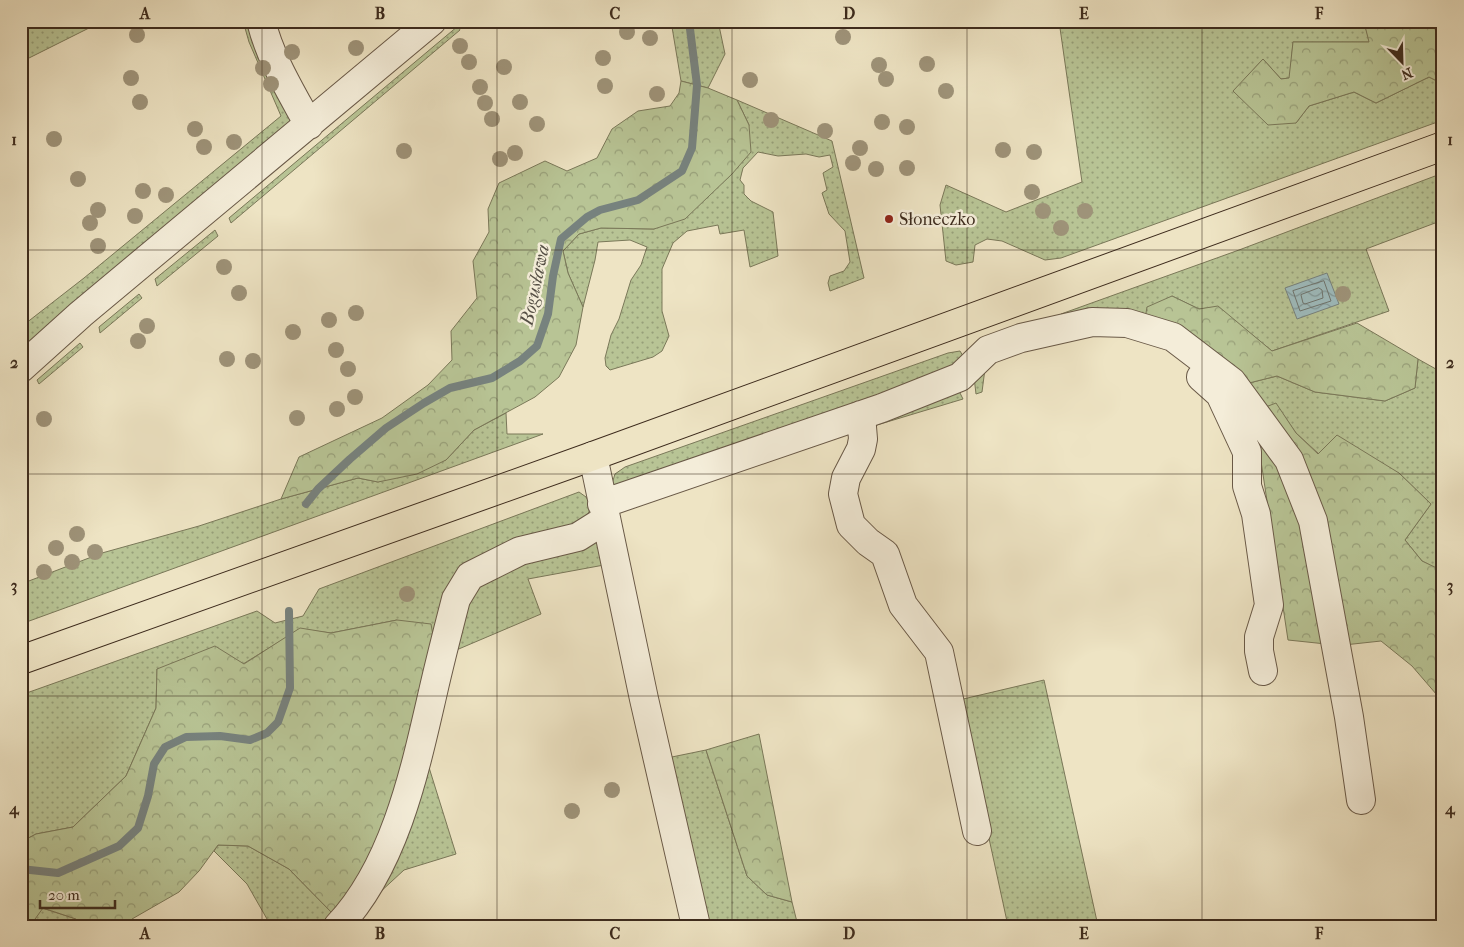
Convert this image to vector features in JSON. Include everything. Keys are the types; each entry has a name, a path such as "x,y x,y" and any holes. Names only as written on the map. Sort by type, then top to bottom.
{"main road":[{"path":"21,660 593,456 1443,146"}],"street":[{"path":"261,21 274,58 309,125"},
{"path":"21,368 81,314 432,21"},
{"path":"338,926 353,910 388,850 417,763 456,599 470,576 520,551 578,537 604,512 960,377 988,350 1021,338 1092,322 1127,323 1173,337 1232,382 1289,460 1313,521 1349,717 1361,800"},
{"path":"1127,323 1178,357 1220,394 1247,452 1247,486 1256,514 1269,605 1259,637 1263,671"},
{"path":"861,415 863,439 861,449 846,478 842,494 851,525 868,542 885,554 902,605 939,652 977,831"},
{"path":"593,456 696,926"}],"green space":[{"path":"21,21 103,21 21,62"},
{"path":"243,21 252,21 290,118 289,130 21,356 21,327 84,278 281,116 249,42"},
{"path":"671,21 718,21 725,54 708,88 681,81"},
{"path":"1059,21 1367,21 1365,26 1370,42 1293,42 1290,78 1281,79 1263,59 1234,91 1296,123 1309,106 1354,92 1376,103 1429,77 1443,84 1443,120 1061,258 1045,260 1002,241 987,239 975,245 973,262 956,265 946,261 940,205 946,185 1006,212 1082,182"},
{"path":"1367,21 1443,21 1443,84 1429,77 1376,103 1354,92 1309,106 1296,123 1268,125 1233,91 1263,59 1281,79 1289,78 1293,42 1369,42 1365,26"},
{"path":"458,26 460,30 231,223 229,218"},
{"path":"681,81 708,88 737,100 749,125 751,152 732,174 685,219 654,229 601,228 579,234 563,251 568,273 583,307 576,345 559,377 535,397 474,430 446,460 417,474 378,482 358,478 281,499 299,457 382,418 428,385 452,360 451,331 477,298 473,261 489,232 488,209 499,183 545,161 567,171 597,158 612,129 638,111 670,106 679,93"},
{"path":"737,100 832,141 864,278 830,291 828,283 830,276 844,271 850,262 845,231 829,214 822,193 827,190 823,173 833,167 830,155 819,157 806,154 778,156 758,152 743,168 740,180 744,185 744,194 751,201 773,212 778,256 750,267 744,230 720,234 718,225 687,231 673,243 662,269 662,311 669,336 662,351 653,357 610,370 606,366 605,358 611,335 619,319 631,280 641,265 647,247 630,240 598,242 583,307 568,273 563,251 579,234 601,228 654,229 715,189 732,174 749,125"},
{"path":"1443,173 1443,220 1366,249 1389,311 1272,351 1218,307 1199,309 1172,296 1145,319 1059,319 1061,314 1239,250"},
{"path":"215,230 218,236 157,286 155,279"},
{"path":"139,294 142,298 100,333 99,327"},
{"path":"1172,296 1199,309 1218,306 1272,351 1357,323 1418,359 1415,388 1385,401 1315,392 1277,376 1241,385 1145,319 1147,307"},
{"path":"80,343 83,347 39,384 37,380"},
{"path":"960,351 963,356 958,371 611,487 615,474 625,467 948,353"},
{"path":"1418,359 1443,373 1443,568 1441,571 1422,561 1405,540 1431,504 1399,473 1319,454 1296,433 1276,404 1263,408 1241,385 1277,376 1315,392 1385,401 1415,388"},
{"path":"986,361 982,392 976,394 974,377"},
{"path":"959,391 963,399 867,428"},
{"path":"1276,403 1296,433 1318,454 1337,435 1399,473 1431,504 1405,540 1422,561 1441,570 1443,568 1443,702 1412,666 1381,641 1344,645 1263,408"},
{"path":"506,413 507,434 543,434 21,624 21,584 102,553 199,526 281,499 358,478 378,482 446,460 474,430"},
{"path":"1256,428 1289,486 1307,537 1326,644 1288,640"},
{"path":"579,492 586,497 590,504 589,512 579,525 490,555 436,653 397,620 331,633 300,629 243,664 157,669 156,708 126,776 73,827 36,834 21,842 21,695 257,611 275,623 303,616 319,589"},
{"path":"596,541 601,545 604,565 528,579 541,614 454,651 465,600 476,582 502,568"},
{"path":"397,620 431,624 436,653 389,825 334,915 289,869 248,846 218,845 199,871 179,892 132,919 133,926 77,926 76,919 43,908 30,926 21,926 21,842 36,834 73,827 126,776 156,708 157,669 215,646 244,664 300,628 331,633"},
{"path":"1044,680 1098,926 1008,926 959,700"},
{"path":"759,734 792,902 767,895 747,876 706,750"},
{"path":"706,750 747,876 767,895 792,902 798,926 703,926 667,758"},
{"path":"427,761 456,854 404,870 378,894"},
{"path":"218,845 248,846 289,869 334,915 324,926 271,926 247,884 214,851"},
{"path":"42,908 76,919 77,926 30,926"}],"water":[{"path":"1327,273 1339,304 1297,319 1285,288"}],"waterway":[{"name":"Bogusława","path":"306,504 318,489 386,428 450,388 492,378 520,361 537,346 548,314 553,276 561,239 587,217 600,210 638,200 682,171 692,148 697,85 689,21"},
{"name":"Bogusława","path":"21,869 58,873 119,846 138,828 148,796 154,764 165,747 186,737 220,736 250,740 267,733 278,722 290,688 289,611"}],"place":[{"name":"Słoneczko","path":"889,219"}]}
